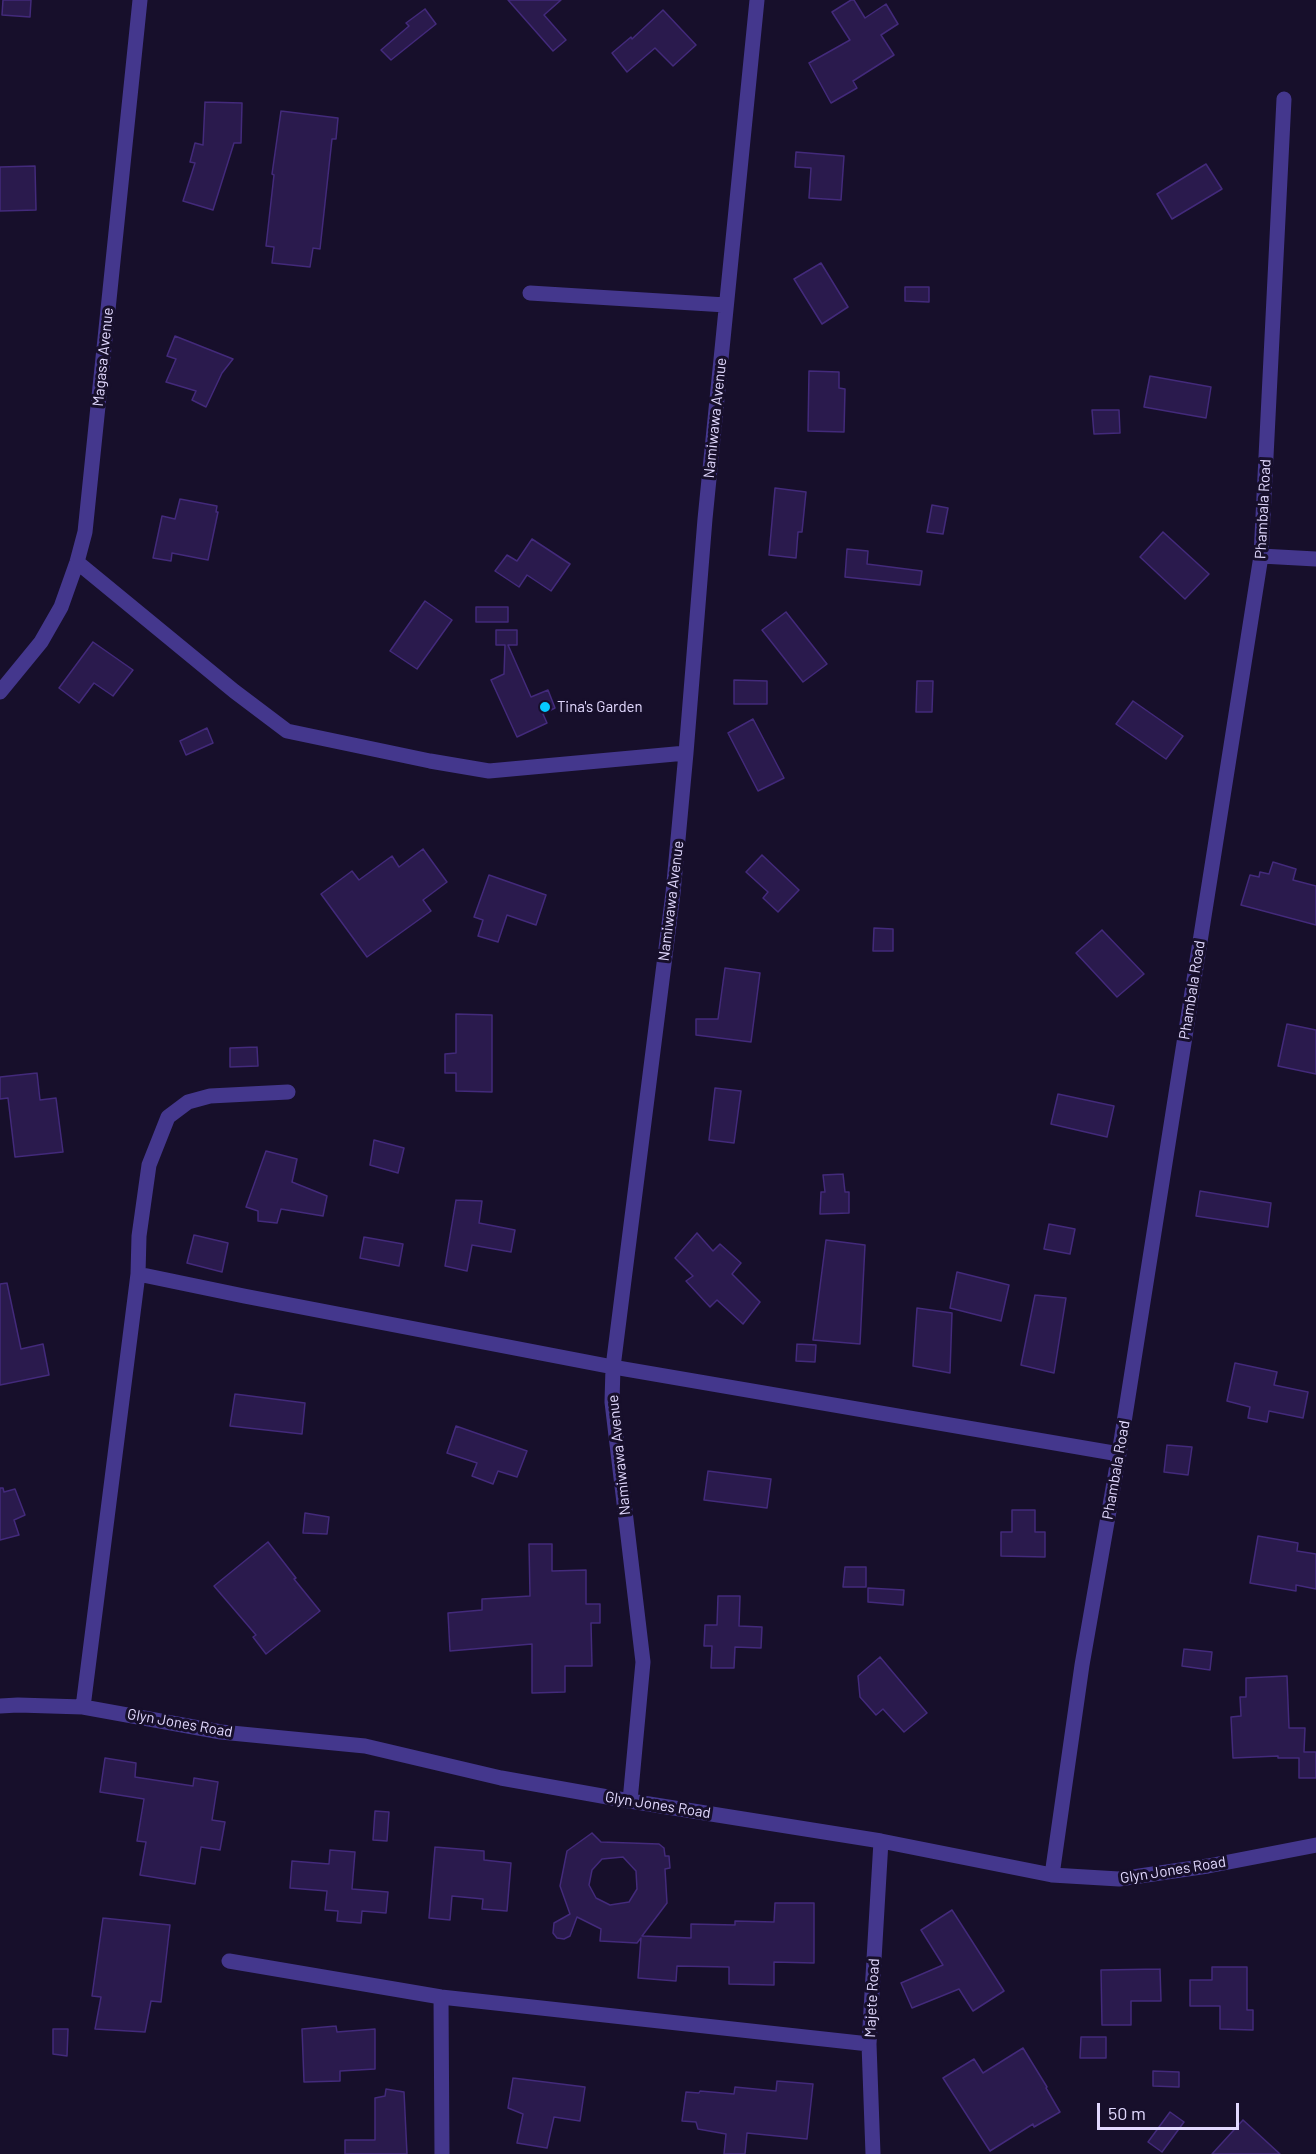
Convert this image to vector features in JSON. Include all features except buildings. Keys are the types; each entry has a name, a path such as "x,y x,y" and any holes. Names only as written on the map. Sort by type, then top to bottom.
{"street":[{"name":"Magasa Avenue","path":"0,692 41,642 61,607 85,532 140,0"},
{"name":"Namiwawa Avenue","path":"630,1801 643,1662 612,1402 613,1367 673,893 705,519 757,0"},
{"name":"Phambala Road","path":"1052,1875 1082,1665 1119,1454 1261,556 1284,99"},
{"path":"531,293 726,305"},
{"path":"1261,556 1316,560"},
{"path":"77,562 234,691 287,731 489,771 686,753"},
{"path":"83,1707 138,1274 139,1236 149,1165 168,1117 188,1102 210,1096 288,1092"},
{"path":"138,1274 256,1299 613,1367 1119,1454"},
{"name":"Glyn Jones Road","path":"0,1706 83,1707 221,1732 364,1746 501,1778 881,1842 1052,1875 1119,1879 1208,1866 1316,1845"},
{"name":"Majete Road","path":"873,2154 869,2044 881,1842"},
{"path":"229,1961 441,1997 869,2044"},
{"path":"441,1997 442,2154"}],"place":[{"name":"Tina's Garden","path":"545,707"}]}
